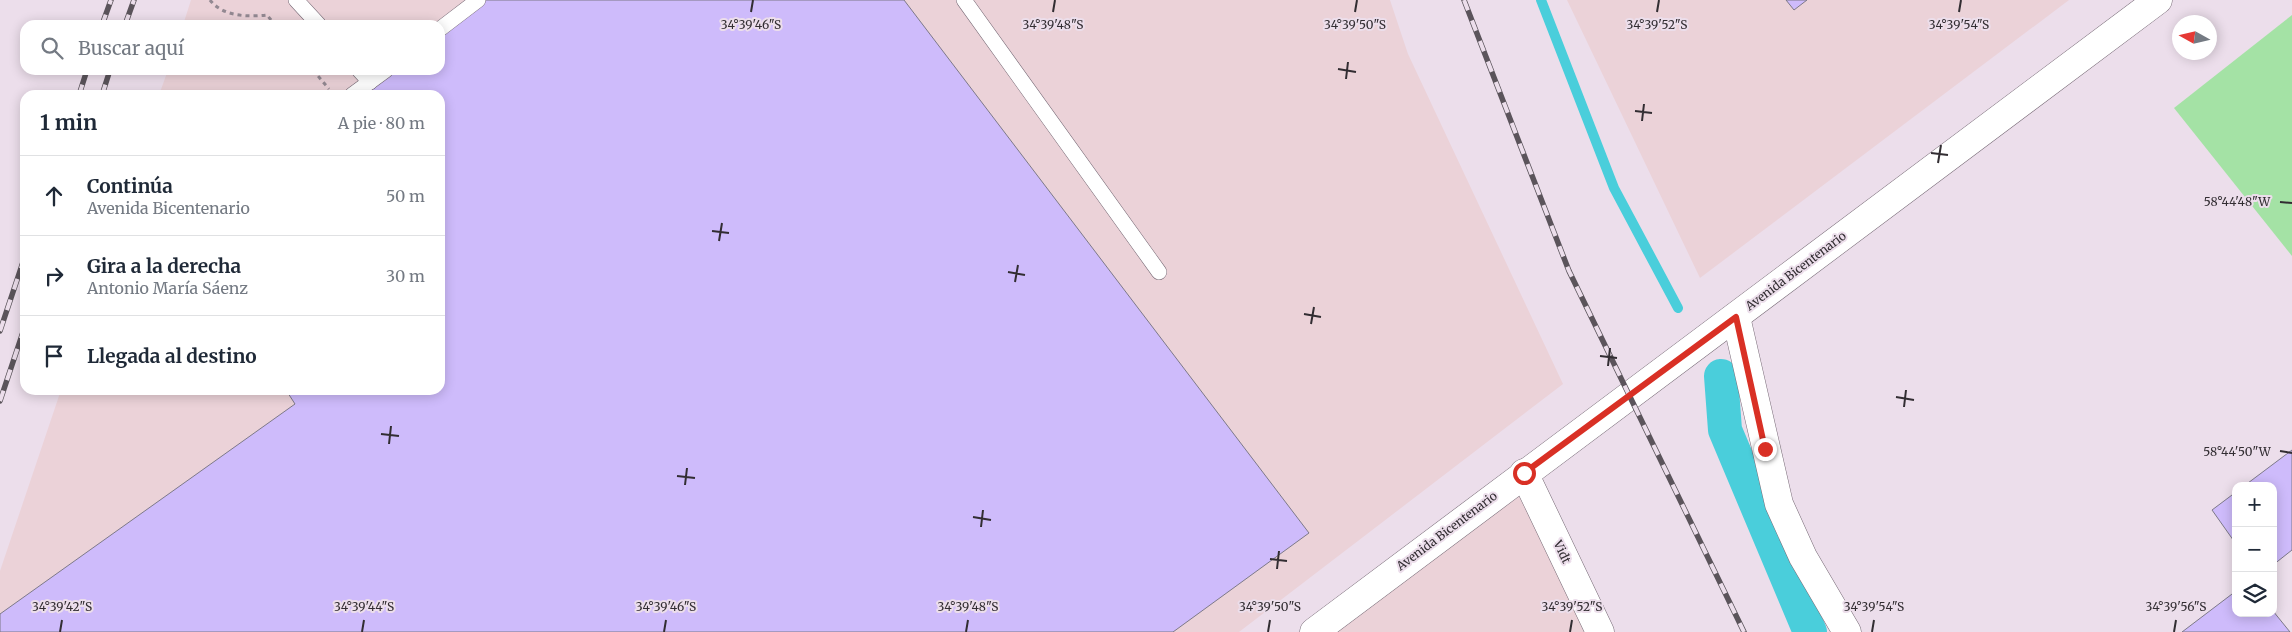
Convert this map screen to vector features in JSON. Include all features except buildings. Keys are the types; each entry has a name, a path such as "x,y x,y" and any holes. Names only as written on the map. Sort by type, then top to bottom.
{"main road":[{"name":"Avenida Bicentenario","path":"1314,632 2158,0"},
{"path":"1736,317 1779,504 1803,557 1846,632"},
{"name":"Vidt","path":"1524,473 1600,632"}],"lane":[{"path":"296,0 314,20"},
{"path":"445,25 478,0"},
{"path":"964,0 1158,272"},
{"path":"364,75 370,82"},
{"path":"359,90 379,75"}],"path":[{"path":"210,0 222,9 239,16 267,15 272,20"},
{"path":"317,75 330,90"}],"shaded area":[{"path":"191,0 1390,0 1408,54 1563,384 1239,632 0,632 0,571 59,395 445,395 445,90 161,90 166,75 445,75 445,20 185,20"},
{"path":"1567,0 2069,0 1700,278"},
{"path":"1524,473 1600,632 1314,632"}],"green space":[{"path":"2292,15 2292,256 2174,108"}],"waterway":[{"path":"1541,0 1614,188 1678,308"},
{"path":"1721,376 1725,430 1810,632"}],"railway":[{"path":"104,20 111,0"},
{"path":"127,20 134,0"},
{"path":"1464,0 1569,271 1744,632"},
{"path":"81,90 85,75"},
{"path":"104,90 108,75"},
{"path":"0,331 20,271"},
{"path":"0,401 20,341"}],"route":[{"path":"1524,473 1736,317 1765,449"}]}
